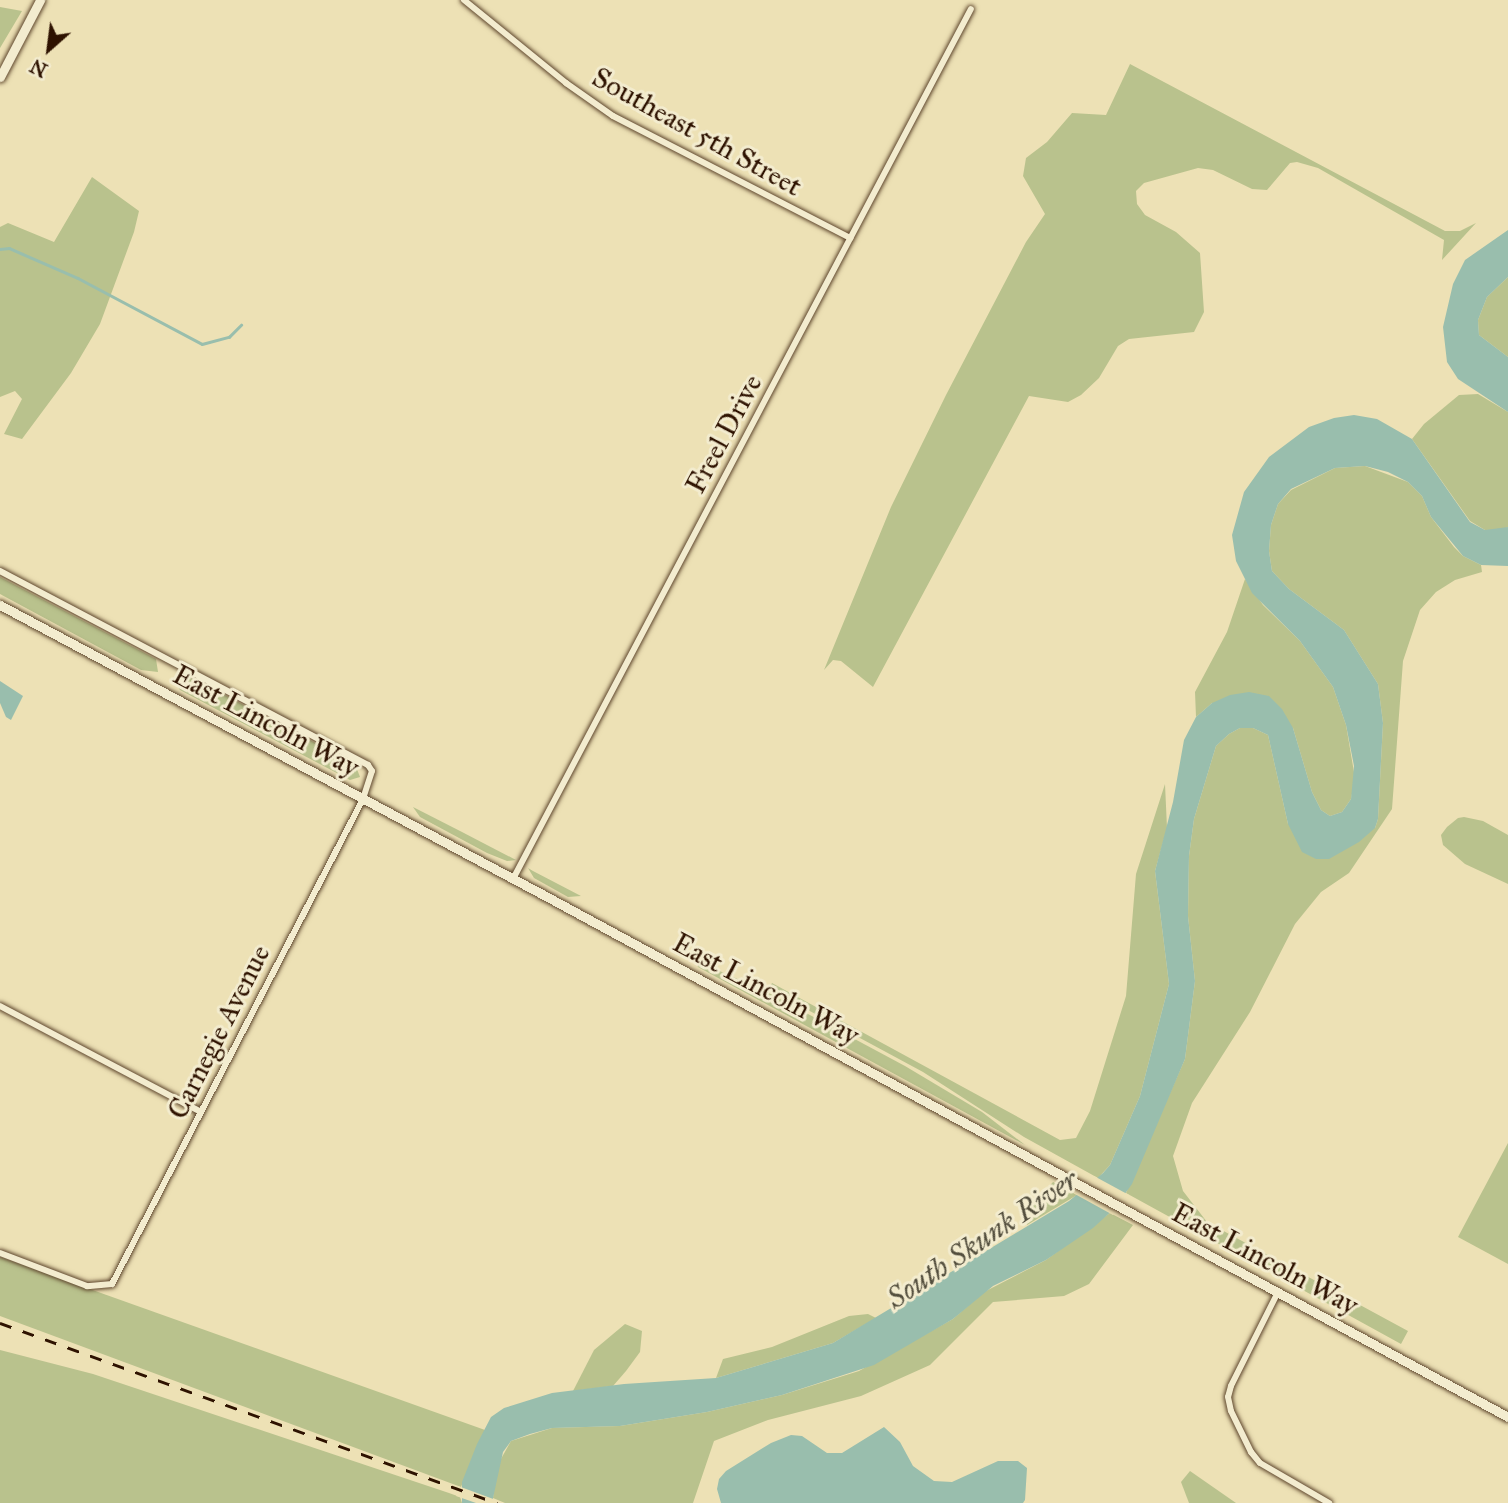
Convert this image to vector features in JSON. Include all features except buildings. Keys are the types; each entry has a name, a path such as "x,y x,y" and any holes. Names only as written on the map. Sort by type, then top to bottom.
{"main road":[{"path":"0,77 40,0"},
{"name":"East Lincoln Way","path":"0,605 1508,1417"}],"street":[{"name":"Southeast 5th Street","path":"464,0 566,83 613,116 850,238"},
{"name":"Freel Drive","path":"513,879 971,9"},
{"name":"Carnegie Avenue","path":"0,571 368,765 372,771 363,799 112,1284 87,1286 0,1253"},
{"path":"0,1006 201,1112"},
{"path":"1278,1292 1231,1386 1228,1397 1230,1408 1251,1452 1260,1463 1329,1503"}],"green space":[{"path":"0,7 22,11 0,48"},
{"path":"1130,64 1445,231 1460,231 1476,223 1442,260 1444,240 1318,168 1297,162 1290,163 1267,190 1252,189 1213,170 1198,168 1144,183 1136,191 1137,204 1145,215 1176,232 1200,253 1204,312 1194,332 1129,339 1118,346 1099,378 1081,395 1068,402 1029,396 873,687 841,661 833,660 824,670 891,507 1026,242 1045,214 1023,176 1026,158 1047,142 1072,113 1106,115"},
{"path":"92,177 139,211 134,232 100,324 71,373 22,439 4,434 22,399 15,391 0,397 0,227 8,223 54,242"},
{"path":"1508,277 1508,357 1479,335 1478,320 1487,297"},
{"path":"1478,394 1508,412 1508,527 1502,530 1485,530 1470,521 1412,439 1424,424 1459,395"},
{"path":"1365,466 1408,482 1422,496 1431,517 1454,547 1463,556 1481,565 1482,572 1455,580 1436,592 1420,610 1403,661 1392,809 1349,873 1321,892 1295,924 1250,1012 1192,1103 1173,1156 1183,1191 1207,1222 1408,1331 1401,1344 1126,1193 1185,1059 1195,981 1188,916 1189,856 1194,819 1216,746 1240,728 1253,728 1268,735 1288,824 1375,828 1378,819 1383,723 1378,684 1344,630 1289,589 1272,571 1269,551 1271,525 1278,504 1291,490 1335,468"},
{"path":"0,577 156,659 158,672 141,670 0,594"},
{"path":"1245,579 1263,605 1300,641 1333,687 1346,725 1355,778 1351,799 1342,812 1330,816 1321,810 1312,792 1293,728 1212,703 1196,717 1195,692 1227,632"},
{"path":"179,675 187,675 355,764 360,777 350,780 180,690 175,682"},
{"path":"1165,784 1167,828 1155,871 1169,984 1140,1096 1110,1165 1098,1178 1024,1137 923,1072 769,989 772,983 1060,1140 1076,1138 1090,1111 1126,996 1136,874"},
{"path":"413,807 516,860 507,861 487,853 420,817"},
{"path":"1458,818 1483,821 1508,835 1508,884 1465,864 1443,845 1441,835 1447,827"},
{"path":"528,868 581,896 568,897 534,878"},
{"path":"695,960 767,992 905,1066 982,1112 1025,1145 698,967"},
{"path":"1508,1143 1508,1264 1458,1237"},
{"path":"1053,1182 1077,1195 1027,1225 1025,1213"},
{"path":"1110,1213 1133,1225 1089,1284 1064,1296 993,1302 930,1365 861,1396 768,1420 714,1441 693,1503 505,1503 493,1498 497,1466 511,1441 552,1428 620,1426 707,1412 782,1395 859,1371 953,1319 984,1292 1046,1260"},
{"path":"0,1257 485,1430 461,1487 0,1316"},
{"path":"868,1314 876,1318 833,1343 716,1378 723,1359 772,1347 849,1316"},
{"path":"625,1324 642,1331 640,1352 626,1371 613,1386 573,1391 594,1350"},
{"path":"0,1350 93,1374 449,1493 460,1497 462,1503 0,1503"},
{"path":"1190,1471 1236,1503 1189,1503 1181,1482"}],"shaded area":[{"path":"1508,230 1508,277 1487,297 1478,320 1479,335 1508,357 1508,412 1458,379 1447,362 1443,327 1453,284 1465,260"},
{"name":"South Skunk River","path":"1354,415 1377,419 1412,439 1470,522 1485,530 1508,527 1508,566 1481,565 1463,556 1431,517 1422,496 1408,482 1388,472 1365,466 1335,468 1291,489 1278,504 1271,525 1269,551 1272,571 1289,589 1344,630 1378,684 1383,723 1378,819 1375,828 1359,842 1329,859 1316,859 1302,852 1288,824 1268,735 1253,728 1240,728 1216,746 1194,819 1189,856 1188,916 1195,981 1185,1059 1132,1184 1114,1209 1093,1228 1046,1260 993,1286 953,1319 874,1365 782,1395 707,1412 620,1426 552,1428 530,1434 511,1441 503,1452 492,1503 462,1503 462,1482 477,1444 491,1417 504,1408 552,1393 624,1384 716,1378 833,1343 1069,1201 1110,1165 1140,1096 1169,984 1155,871 1173,802 1184,740 1196,717 1212,703 1230,695 1249,692 1269,696 1282,709 1293,728 1312,792 1321,810 1330,816 1342,812 1351,799 1354,766 1346,725 1333,687 1300,641 1252,593 1236,561 1232,535 1244,492 1269,457 1309,427 1334,418"},
{"path":"0,681 23,696 11,720 6,717 0,703"},
{"path":"884,1427 900,1442 913,1466 934,1481 952,1482 998,1461 1018,1461 1027,1468 1025,1500 1023,1503 721,1503 717,1489 719,1479 726,1471 771,1443 791,1435 802,1436 827,1453 842,1453"}],"pier":[{"path":"1094,1176 1129,1195 1113,1215 1073,1193"},
{"path":"458,1486 496,1500 496,1503 476,1503 456,1496"}],"waterway":[{"path":"0,249 9,248 78,278 202,344 229,337 241,325"}],"railway":[{"path":"0,1323 497,1503"}]}
